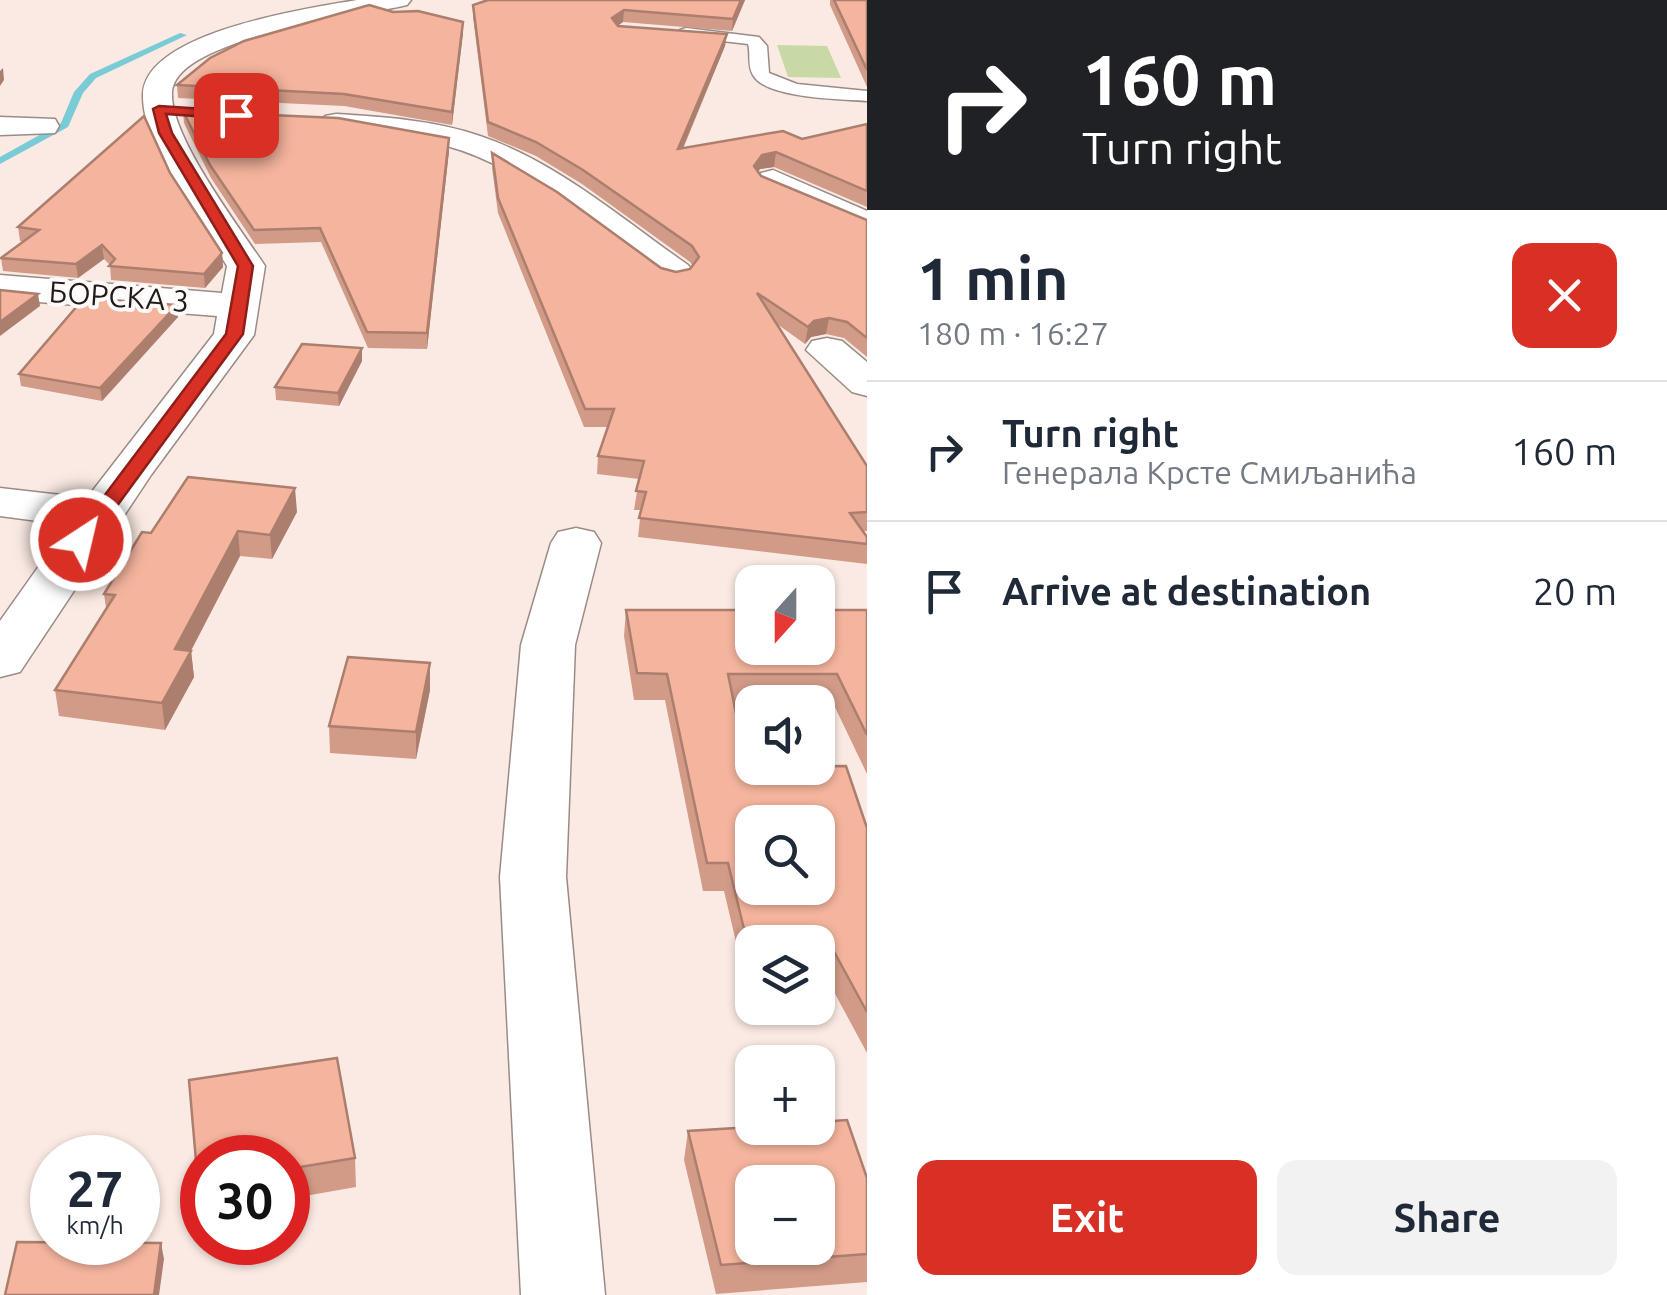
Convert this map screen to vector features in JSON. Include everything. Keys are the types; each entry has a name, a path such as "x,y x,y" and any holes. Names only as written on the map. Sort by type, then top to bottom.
{"street":[{"path":"0,660 100,514 234,334 246,266 166,133 157,87 166,69 206,46 260,29 398,0"},
{"path":"159,109 198,112"},
{"path":"314,121 436,134 479,146 535,176 676,273"},
{"path":"0,126 44,126"},
{"path":"772,180 867,224"},
{"name":"БОРСКА 3","path":"0,286 239,306"},
{"path":"826,350 867,383"},
{"path":"0,502 100,514"},
{"path":"563,1295 533,877 548,645 576,543"}],"lane":[{"path":"669,32 753,40 759,46 759,70 768,80 867,96"}],"green space":[{"path":"777,45 827,46 841,78 788,77"}],"building":[{"path":"488,0 741,0 733,19 624,10 612,18 618,26 727,34 678,149 783,131 802,139 867,124 867,191 776,152 762,155 754,166 761,176 867,220 867,338 847,322 829,318 814,321 808,327 757,293 867,466 867,512 850,513 867,537 867,544 639,518 646,492 636,491 644,461 598,456 614,409 585,409 498,198 492,153 557,192 661,268 676,272 690,269 699,257 692,246 583,170 536,142 488,122 473,5"},
{"path":"834,0 867,0 867,70"},
{"path":"369,5 463,22 452,112 344,94 177,85 210,58 244,41"},
{"path":"183,111 338,118 449,138 427,333 367,332 320,228 254,230 210,165"},
{"path":"144,116 170,173 222,253 204,274 109,266 115,259 102,245 76,264 1,258 39,230 18,227"},
{"path":"0,290 38,294 0,322"},
{"path":"84,298 177,305 100,388 19,374"},
{"path":"302,344 362,348 338,393 275,387"},
{"path":"188,477 295,488 270,535 238,531 175,649 191,651 162,703 55,690 115,595 104,594 142,532 151,533"},
{"path":"626,610 735,610 735,665 835,665 835,610 867,610 867,735 837,674 728,674 735,708 735,785 835,785 835,766 846,766 867,828 867,1012 835,953 835,925 743,925 738,905 835,905 835,805 735,805 735,892 728,863 707,863 667,674 637,673"},
{"path":"348,657 430,663 416,732 329,726"},
{"path":"337,1058 355,1158 310,1165 310,1135 194,1135 189,1080"},
{"path":"847,1120 867,1178 867,1254 835,1256 835,1165 735,1165 735,1264 721,1265 688,1131 735,1128 735,1145 835,1145 835,1121"},
{"path":"17,1242 30,1242 30,1265 158,1265 154,1295 5,1295"}],"waterway":[{"path":"0,161 65,125 79,92 93,76 183,35"}],"route":[{"path":"81,540 234,334 246,266 166,133 159,109 236,115"}]}
